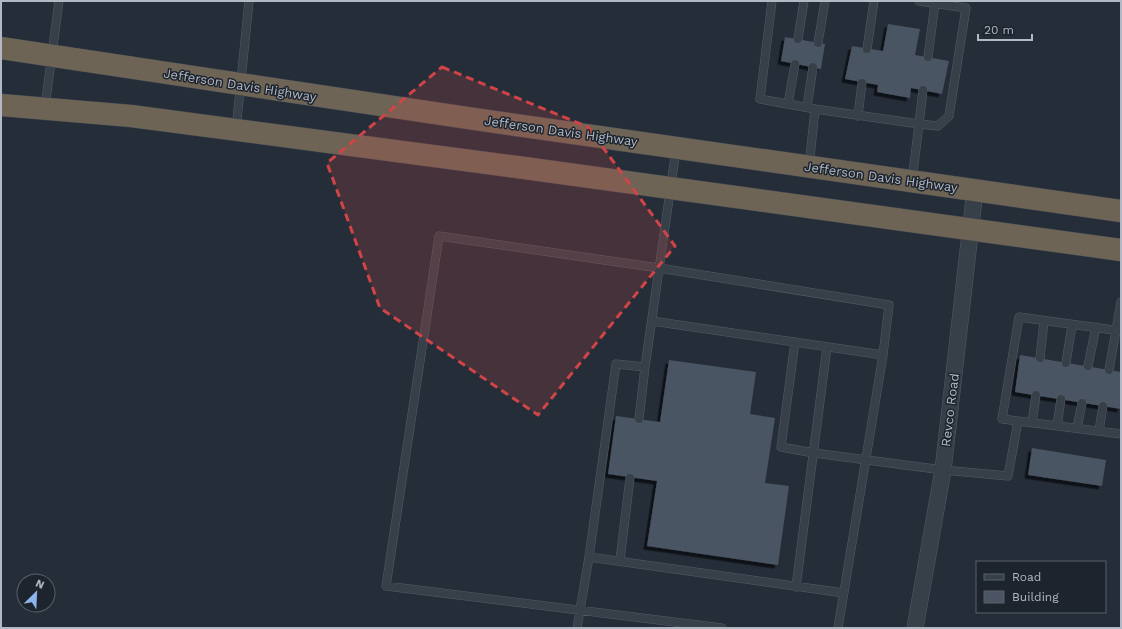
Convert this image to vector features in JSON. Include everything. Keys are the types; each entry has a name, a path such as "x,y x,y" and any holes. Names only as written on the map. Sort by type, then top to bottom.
{"highway":[{"name":"Jefferson Davis Highway","path":"1,48 241,85 1121,211"},
{"path":"1,105 131,116 1121,250"}],"street":[{"name":"Revco Road","path":"915,628 943,470 975,190"}],"lane":[{"path":"45,108 59,1"},
{"path":"236,130 249,1"},
{"path":"772,1 760,99 858,116 938,126 949,116 966,8 919,1"},
{"path":"798,39 804,1"},
{"path":"818,43 825,1"},
{"path":"867,49 874,1"},
{"path":"928,57 935,3"},
{"path":"788,104 795,64"},
{"path":"806,107 813,67"},
{"path":"858,116 862,83"},
{"path":"912,181 923,90"},
{"path":"809,167 815,109"},
{"path":"639,419 676,148"},
{"path":"722,628 386,586 439,236 659,268 889,304 883,355 838,628"},
{"path":"1109,370 1119,331 1121,302"},
{"path":"1119,331 1019,317 1002,419 1121,434"},
{"path":"652,321 883,355"},
{"path":"1040,358 1044,321"},
{"path":"1066,363 1072,324"},
{"path":"1088,366 1096,327"},
{"path":"795,342 781,447 814,453 943,470 1008,476 1018,421"},
{"path":"796,587 828,347"},
{"path":"578,628 616,364 645,367"},
{"path":"1032,423 1036,395"},
{"path":"1057,426 1061,399"},
{"path":"1077,428 1082,403"},
{"path":"1098,431 1103,406"},
{"path":"620,560 630,478"},
{"path":"589,557 620,560 844,593"}],"highlighted area":[{"path":"442,67 588,127 675,246 538,415 380,308 327,163"}],"building":[{"path":"888,24 920,29 915,55 949,61 942,94 911,88 910,98 877,92 878,85 845,79 852,46 883,51"},
{"path":"785,37 825,44 821,69 781,61"},
{"path":"1020,355 1121,372 1121,409 1015,392"},
{"path":"669,360 756,372 750,414 775,418 765,483 789,486 778,565 647,546 657,481 608,474 616,416 660,422"},
{"path":"1032,448 1106,460 1102,486 1028,475"}]}
